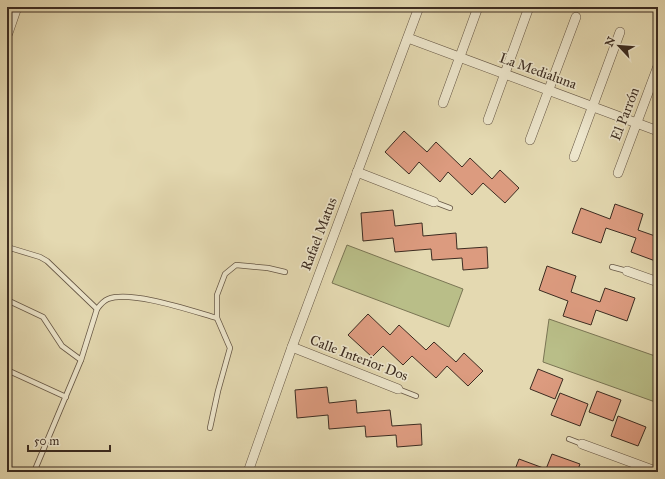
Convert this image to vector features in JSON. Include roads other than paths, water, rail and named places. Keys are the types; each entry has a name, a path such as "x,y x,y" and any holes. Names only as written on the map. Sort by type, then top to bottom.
{"street":[{"path":"8,33 17,7"},
{"name":"Rafael Matus","path":"248,472 292,347 419,7"},
{"path":"443,103 478,7"},
{"path":"488,120 529,7"},
{"path":"530,140 576,16"},
{"path":"574,158 620,32"},
{"name":"La Medialuna","path":"408,38 658,131"},
{"name":"El Parrón","path":"618,173 658,66"},
{"path":"357,172 434,202"},
{"path":"627,271 658,282"},
{"name":"Calle Interior Dos","path":"292,347 398,388"},
{"path":"582,444 658,472"}],"lane":[{"path":"434,202 450,208"},
{"path":"7,247 40,257 47,261 97,309"},
{"path":"210,428 218,391 230,348 217,318 217,295 225,274 236,265 268,268 285,272"},
{"path":"612,267 627,271"},
{"path":"34,472 82,360 97,309 102,302 119,297 156,301 217,318"},
{"path":"7,300 43,317 62,346 82,360"},
{"path":"7,370 66,397"},
{"name":"Calle Interior Dos","path":"398,388 416,396"},
{"path":"569,439 582,444"}]}
